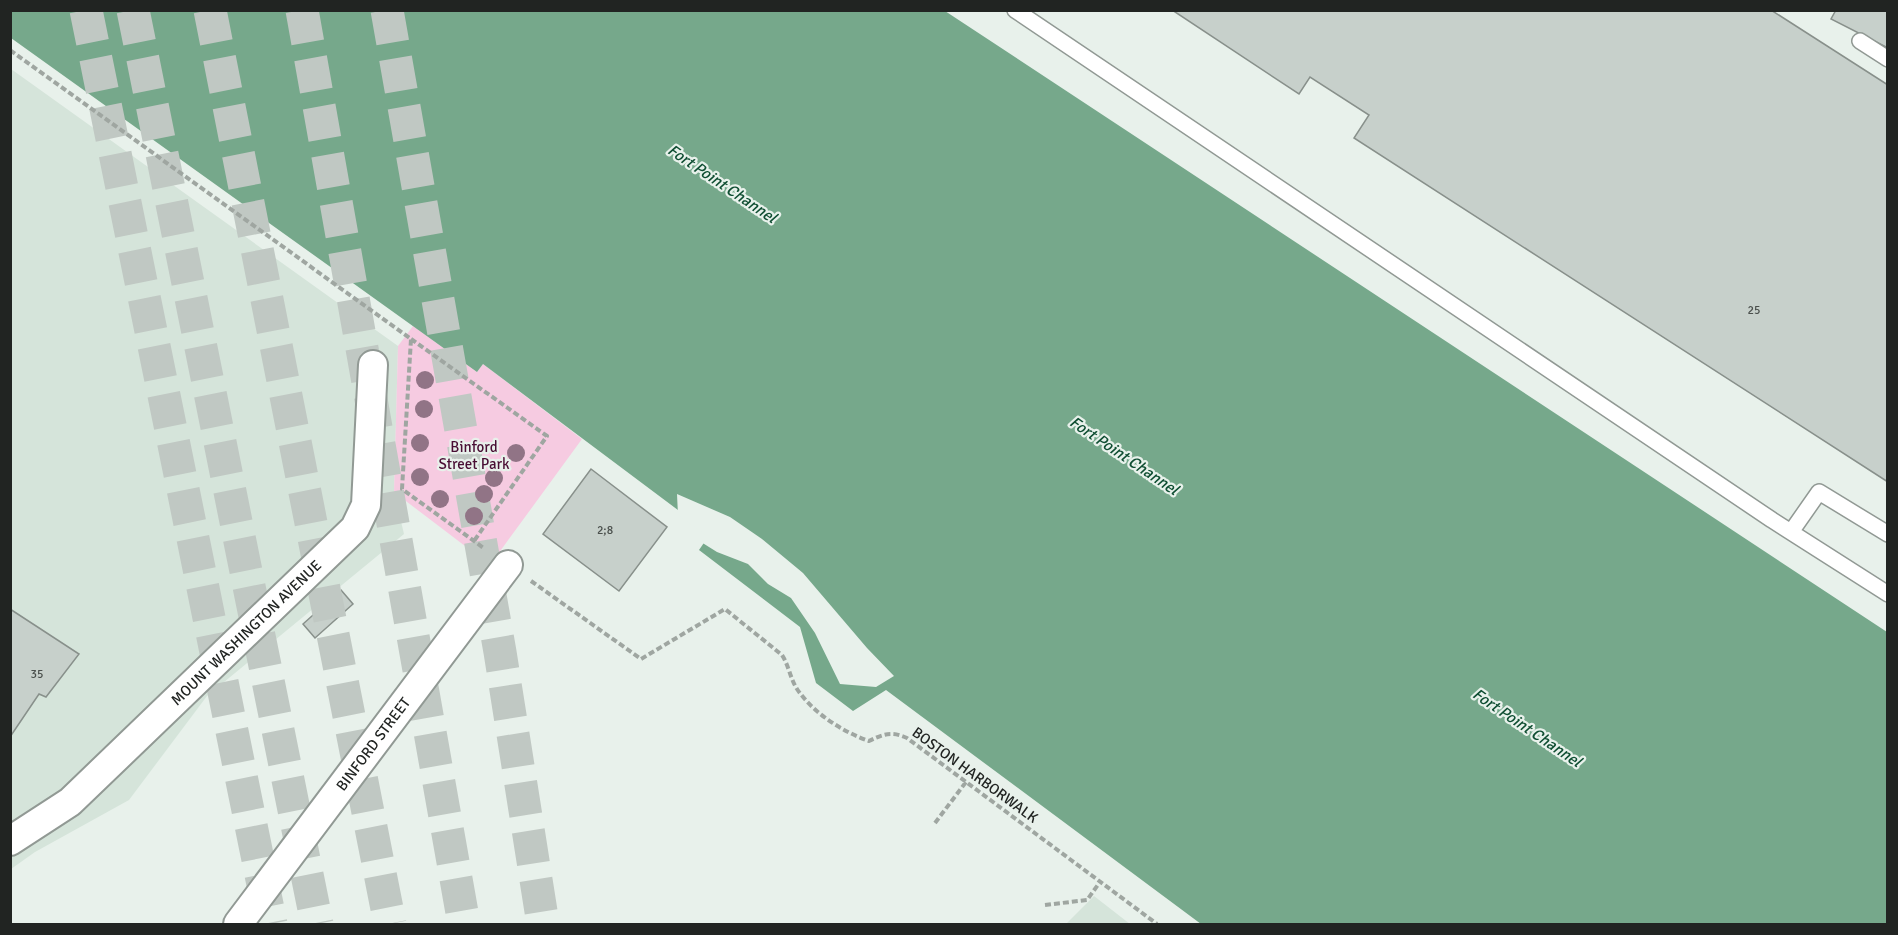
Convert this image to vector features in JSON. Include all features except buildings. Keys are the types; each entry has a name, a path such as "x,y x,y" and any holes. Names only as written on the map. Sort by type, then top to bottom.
{"street":[{"name":"MOUNT WASHINGTON AVENUE","path":"10,841 70,802 355,528 366,506 373,365"},
{"name":"BINFORD STREET","path":"238,924 508,565"}],"lane":[{"path":"1015,10 1791,532 1887,594"},
{"path":"1860,41 1887,59"},
{"path":"1791,532 1819,492 1887,534"}],"path":[{"path":"411,339 547,436 474,541"},
{"name":"BOSTON HARBORWALK","path":"734,615 782,655 798,690 814,709 854,736 869,741 892,733 907,738 1157,924"},
{"path":"935,823 966,782"},
{"path":"1045,905 1087,900 1100,882"}],"shaded area":[{"path":"11,69 398,346 394,492 404,534 207,696 129,800 35,852 11,869"},
{"path":"1094,896 1130,924 1066,924"}],"green space":[{"name":"Binford Street Park","path":"413,326 477,372 483,364 582,439 490,565 394,492 398,346"}],"water":[{"name":"Fort Point Channel","path":"11,10 945,11 1887,632 1887,924 1201,924 886,690 853,711 816,683 800,627 699,550 710,534 483,364 477,372 11,38"}],"pier":[{"path":"677,494 730,517 762,539 803,573 894,676 876,687 840,684 815,633 791,598 768,584 748,564 717,552 701,542 706,535 678,515"}],"tunnel":[{"path":"86,10 271,924"},
{"path":"133,10 317,924"},
{"path":"210,10 390,924"},
{"path":"302,10 464,924"},
{"path":"387,10 500,652 543,924"}]}
